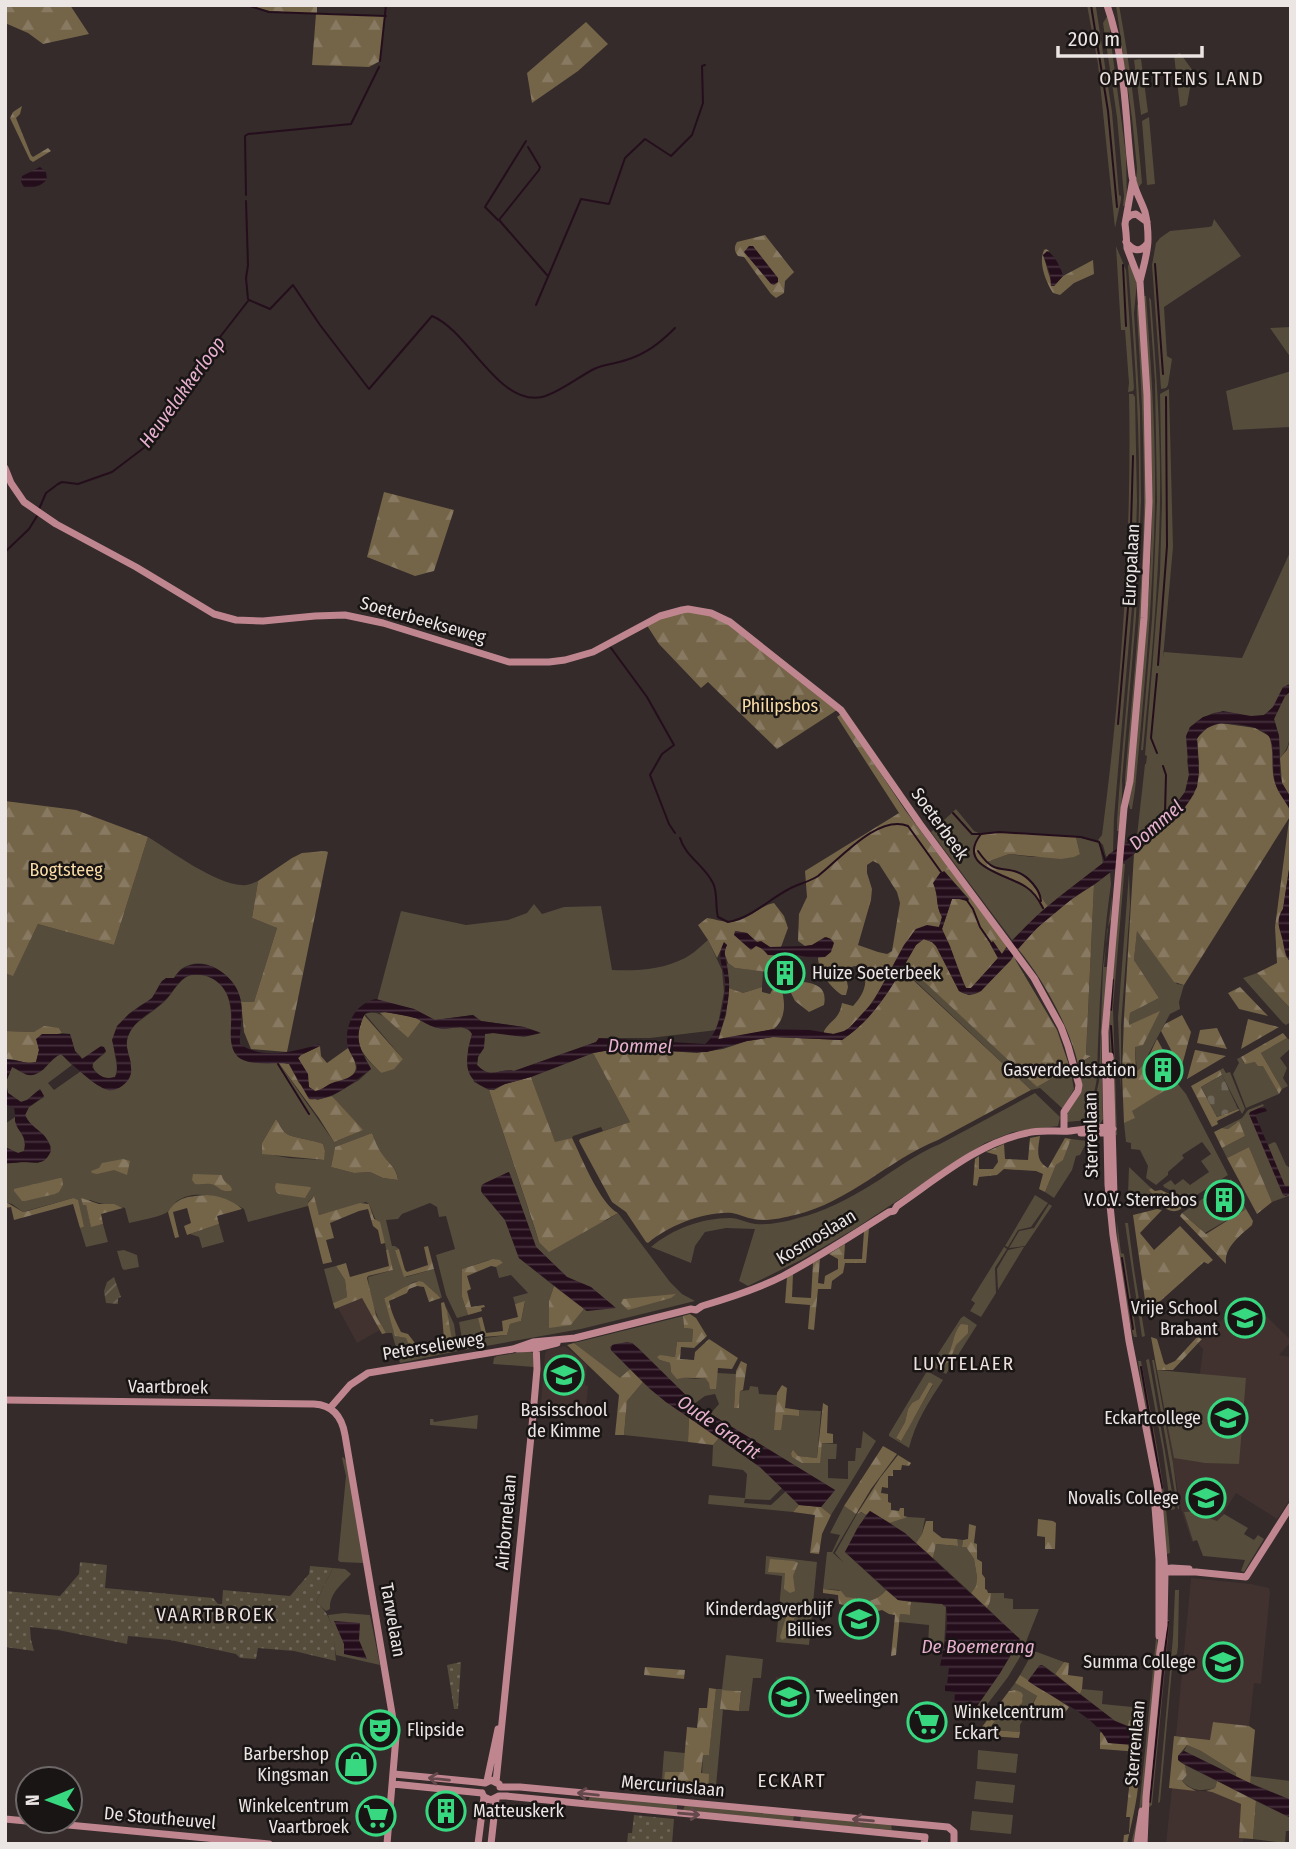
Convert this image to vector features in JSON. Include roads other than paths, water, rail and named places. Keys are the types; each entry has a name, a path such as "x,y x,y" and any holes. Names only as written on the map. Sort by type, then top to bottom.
{"street":[{"path":"1107,5 1113,23 1125,99 1133,179 1147,222 1148,243 1136,250 1126,242 1126,220 1133,179"},
{"path":"1113,23 1114,5"},
{"path":"1126,220 1136,214 1147,222"},
{"name":"Europalaan","path":"1126,242 1140,282"},
{"name":"Europalaan","path":"1120,848 1130,782 1148,546 1149,439 1140,282 1148,243"},
{"name":"Soeterbeekseweg","path":"5,468 24,502 39,513 214,614 236,620 259,621 345,615 383,623 509,662 549,662 593,652 660,616 688,609 710,613 730,622 841,710"},
{"name":"Soeterbeek","path":"841,710 920,824 1034,978 1052,1009 1069,1046 1079,1088 1064,1112 1067,1131"},
{"name":"Sterrenlaan","path":"1120,848 1105,1032 1116,1248 1155,1474 1154,1503 1163,1570 1160,1651 1144,1844"},
{"name":"Kosmoslaan","path":"537,1345 696,1310 780,1278 894,1210 961,1162 1003,1139 1031,1132 1080,1133 1109,1130"},
{"name":"Peterselieweg","path":"330,1408 350,1385 368,1373 537,1345"},
{"name":"Airbornelaan","path":"498,1784 537,1345"},
{"name":"Vaartbroek","path":"5,1400 314,1404 330,1408"},
{"name":"Tarwelaan","path":"330,1408 344,1428 396,1734 387,1844"},
{"path":"1163,1570 1246,1577 1291,1506"},
{"name":"Airbornelaan","path":"486,1782 504,1704"},
{"path":"394,1774 498,1784 491,1844"},
{"path":"478,1844 482,1787 486,1782"},
{"path":"393,1784 483,1795 491,1800 497,1797"},
{"name":"Mercuriuslaan","path":"498,1784 948,1827 954,1832 954,1844"},
{"name":"Mercuriuslaan","path":"497,1797 925,1836 924,1844"},
{"name":"Sterrenlaan","path":"1137,1844 1146,1797"},
{"name":"De Stoutheuvel","path":"5,1819 269,1844"}],"water":[{"path":"40,167 46,172 47,179 37,186 24,187 22,176"},
{"path":"749,246 753,246 778,278 774,285 744,252"},
{"path":"1047,251 1055,259 1063,276 1054,286 1051,286 1043,255"},
{"name":"Dommel","path":"1291,684 1291,691 1285,696 1274,719 1279,736 1280,774 1291,798 1291,811 1275,782 1270,738 1252,727 1219,724 1208,727 1197,739 1197,787 1177,818 1037,928 981,991 969,995 959,991 936,946 924,939 916,945 893,985 875,1009 842,1040 773,1037 707,1052 610,1050 593,1053 491,1090 474,1081 470,1075 467,1061 472,1034 469,1030 461,1027 443,1029 407,1016 369,1012 363,1017 358,1036 362,1053 371,1069 334,1094 309,1099 289,1064 252,1062 236,1055 231,1043 231,1009 227,994 213,979 192,975 187,976 161,1004 133,1027 127,1042 131,1071 126,1082 119,1088 103,1088 61,1054 42,1071 33,1075 12,1067 6,1082 8,1093 21,1102 40,1089 44,1096 29,1107 25,1115 47,1139 51,1151 46,1159 40,1162 5,1163 5,1147 18,1153 24,1151 25,1145 24,1137 15,1121 14,1108 5,1104 5,1060 36,1062 39,1050 36,1039 42,1034 70,1034 75,1051 82,1059 101,1046 104,1047 106,1051 92,1067 102,1076 115,1077 117,1062 112,1040 117,1026 152,998 162,981 174,978 180,971 198,964 215,968 235,986 242,1007 240,1044 259,1052 279,1053 319,1044 320,1046 298,1058 308,1074 309,1087 315,1091 348,1078 356,1071 356,1063 348,1047 349,1024 362,1005 376,999 414,1009 435,1020 473,1015 481,1021 524,1027 541,1033 524,1037 485,1034 484,1048 478,1057 477,1065 491,1073 514,1071 596,1042 599,1038 705,1044 718,1024 723,1005 725,980 720,957 724,942 727,945 725,955 729,990 718,1039 774,1029 833,1034 844,1031 873,1002 904,945 916,929 927,925 939,927 942,917 933,883 944,871 969,900 952,899 942,929 963,982 966,988 971,988 998,958 990,943 993,941 1002,954 1024,928 1049,905 1179,800 1185,792 1189,775 1186,736 1190,727 1203,717 1223,711 1251,716 1264,715 1273,707 1283,687"},
{"path":"1291,856 1291,963 1285,950 1279,922"},
{"path":"735,931 747,933 757,942 761,941 770,947 812,945 826,937 834,943 831,952 825,957 768,955 756,946 751,950 734,935"},
{"path":"1264,1106 1267,1111 1257,1114 1256,1117 1285,1186 1291,1186 1291,1193 1286,1196 1283,1195 1249,1114"},
{"path":"509,1172 536,1247 567,1277 591,1287 616,1308 587,1311 519,1258 505,1220 481,1191 482,1185"},
{"name":"Oude Gracht","path":"627,1342 638,1348 696,1405 835,1490 821,1507 799,1505 760,1467 650,1389 611,1350 612,1345"},
{"name":"De Boemerang","path":"870,1511 905,1533 1020,1639 975,1709 954,1707 955,1692 945,1691 949,1667 940,1666 946,1629 946,1607 942,1604 898,1600 845,1552"},
{"path":"334,1621 360,1623 359,1640 367,1659 344,1654 344,1644"},
{"path":"1042,1665 1115,1721 1134,1729 1132,1745 1108,1743 1094,1724 1084,1716 1028,1681"},
{"path":"1184,1751 1291,1800 1291,1818 1182,1763 1178,1756"}],"waterway":[{"path":"247,5 269,12 386,16"},
{"path":"380,61 386,5"},
{"path":"1091,5 1108,111 1117,207"},
{"path":"536,305 581,199 609,204 625,158 645,139 671,156 692,135 703,103 702,66 705,65"},
{"path":"246,195 245,136 351,124 379,67"},
{"path":"498,220 485,207 526,141"},
{"path":"528,147 540,167 539,170 499,220 547,275"},
{"path":"246,201 248,299"},
{"path":"1155,264 1163,374"},
{"path":"1123,265 1126,326"},
{"path":"249,300 270,309 293,285 369,389 432,316 459,336 498,379 511,390 526,397 548,395 594,369 640,355 675,328"},
{"name":"Heuvelakkerloop","path":"39,509 46,493 58,484 78,484 112,472 145,447 206,355 248,301"},
{"path":"1158,665 1167,546 1166,397"},
{"path":"1118,724 1129,596 1133,456"},
{"name":"Heuvelakkerloop","path":"5,552 29,529 37,516"},
{"path":"611,648 647,697 674,745 662,754 650,775 675,833"},
{"path":"1157,674 1151,738 1157,753"},
{"name":"Dommel","path":"1163,766 1166,775 1165,813"},
{"path":"953,813 972,834 980,834"},
{"path":"680,838 686,850 713,883 718,917 728,922 752,913 789,889 818,876 860,840 884,826 908,826 941,872"},
{"path":"1043,908 1029,889 979,862 974,854 981,834 999,832 1081,837 1099,842 1105,860"},
{"path":"978,851 991,866 1017,872 1025,877 1036,888 1041,901"},
{"path":"966,899 991,943"},
{"path":"1111,1010 1113,980"},
{"path":"1111,1026 1113,1056"},
{"path":"278,1064 309,1114"},
{"path":"1122,1258 1133,1329"},
{"path":"1141,1367 1162,1488"},
{"path":"1150,1802 1168,1622"}],"place":[{"name":"Huize Soeterbeek","path":"785,973"},
{"name":"Gasverdeelstation","path":"1163,1070"},
{"name":"V.O.V. Sterrebos","path":"1224,1200"},
{"name":"Vrije School Brabant","path":"1245,1318"},
{"name":"Basisschool de Kimme","path":"564,1375"},
{"name":"Eckartcollege","path":"1228,1418"},
{"name":"Novalis College","path":"1206,1498"},
{"name":"Kinderdagverblijf Billies","path":"859,1619"},
{"name":"Summa College","path":"1223,1662"},
{"name":"Tweelingen","path":"789,1697"},
{"name":"Winkelcentrum Eckart","path":"927,1722"},
{"name":"Flipside","path":"380,1730"},
{"name":"Barbershop Kingsman","path":"356,1764"},
{"name":"Matteuskerk","path":"446,1811"},
{"name":"Winkelcentrum Vaartbroek","path":"376,1816"}],"district":[{"name":"OPWETTENS LAND","path":"1182,78"},
{"name":"LUYTELAER","path":"964,1363"},
{"name":"VAARTBROEK","path":"216,1614"},
{"name":"ECKART","path":"792,1780"}],"park label":[{"name":"Philipsbos","path":"780,706"},
{"name":"Bogtsteeg","path":"66,870"}]}
